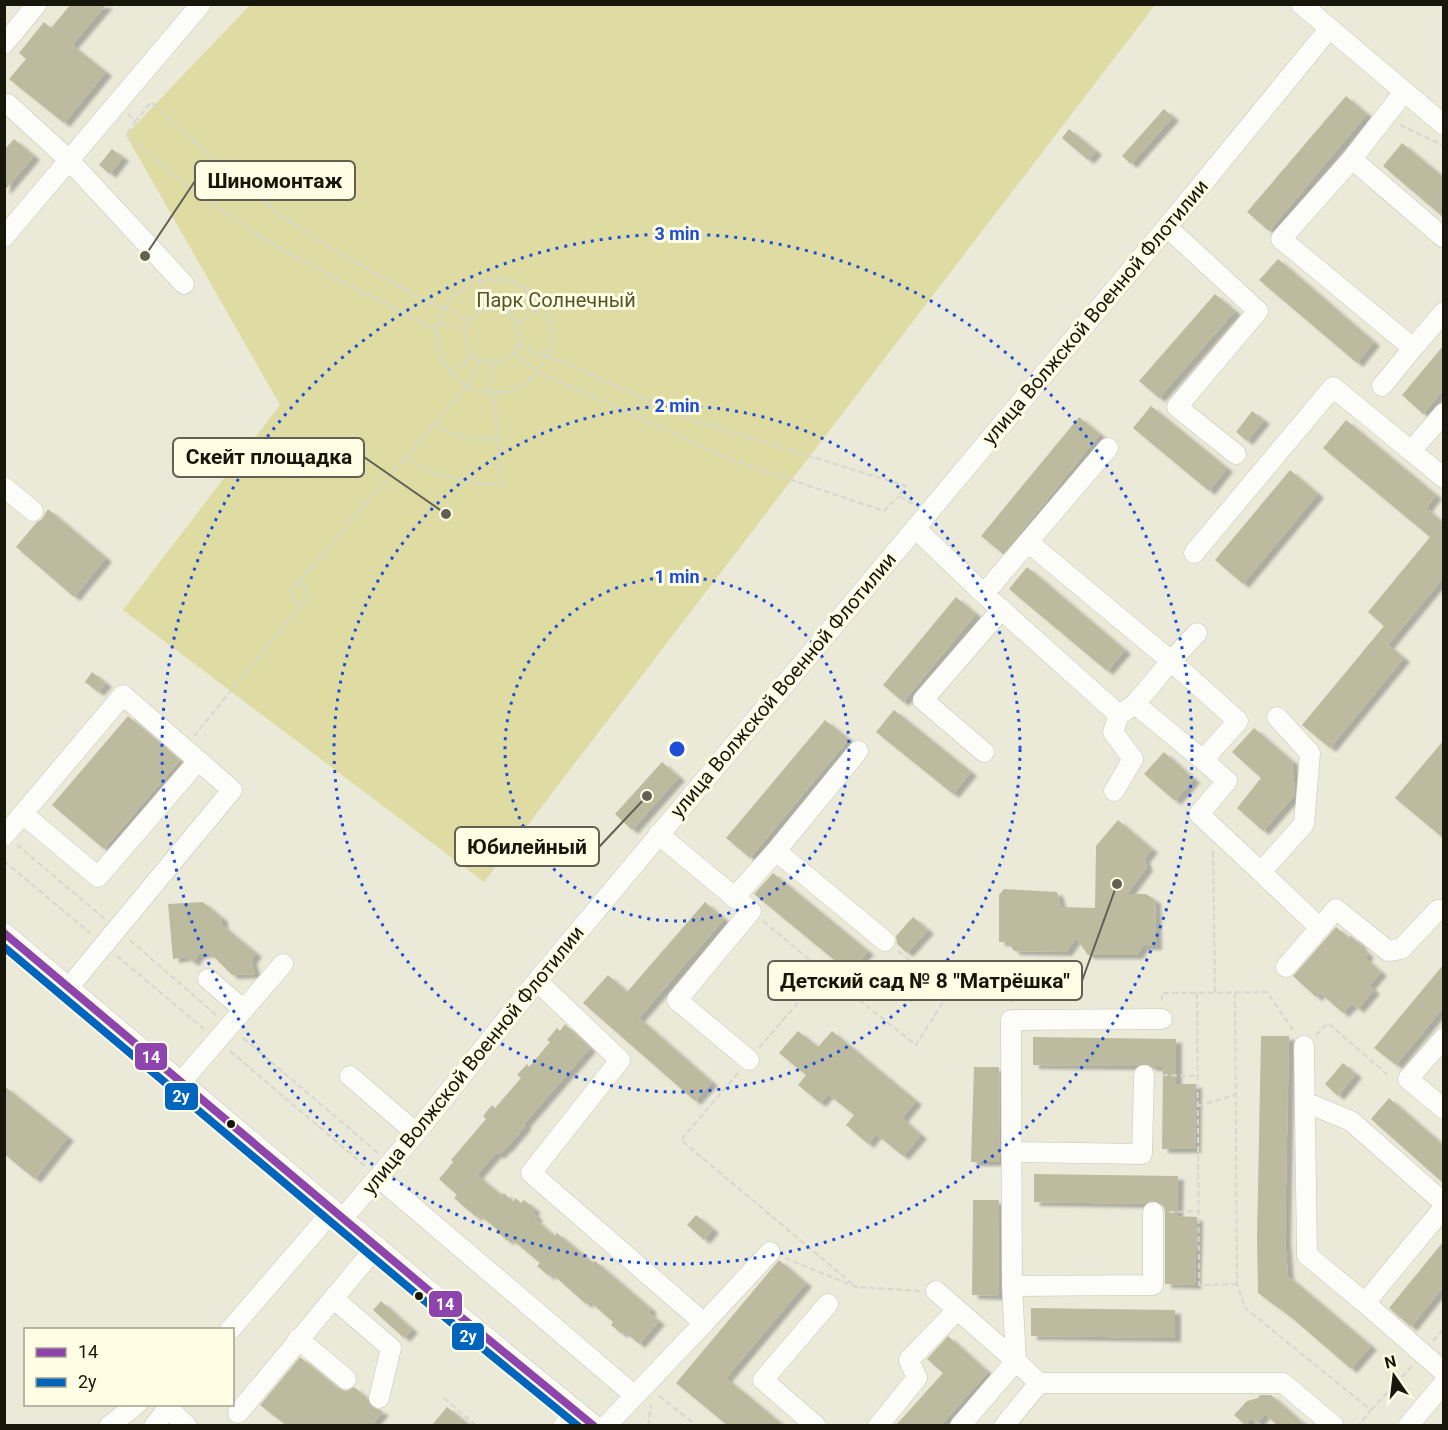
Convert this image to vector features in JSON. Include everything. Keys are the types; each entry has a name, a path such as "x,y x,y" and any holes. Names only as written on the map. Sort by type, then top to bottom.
{"street":[{"path":"4,44 37,4"},
{"path":"4,237 201,4"},
{"path":"1301,4 1443,125"},
{"name":"улица Волжской Военной Флотилии","path":"231,1328 324,1221 343,1218 384,1171 658,834 1167,227 1329,29"},
{"path":"1404,92 1352,159 1281,239 1413,348"},
{"path":"6,100 69,160 184,284"},
{"path":"1352,159 1443,237"},
{"path":"1167,227 1258,310 1177,407 1236,454"},
{"path":"1382,386 1443,312"},
{"path":"1194,553 1333,387 1443,478"},
{"path":"1412,452 1443,413"},
{"path":"984,594 1108,448"},
{"path":"4,488 33,511"},
{"path":"915,528 1002,609 1127,709 1203,760 1227,781 1199,814 1320,928"},
{"path":"1028,542 1171,661 1238,721 1203,760"},
{"path":"984,752 923,700 1002,609"},
{"path":"1114,791 1133,759 1113,732 1127,709 1197,633"},
{"path":"5,836 123,695 232,790 69,987"},
{"path":"1261,872 1304,824 1310,753 1277,717"},
{"path":"735,897 777,851 858,751"},
{"path":"23,814 98,877 191,754"},
{"path":"658,834 751,911 677,1000 749,1060"},
{"path":"777,851 885,941"},
{"path":"1286,967 1336,909 1388,951 1401,949 1438,910 1443,910"},
{"path":"4,933 427,1289 595,1425"},
{"path":"181,1082 283,964"},
{"path":"208,979 244,1010"},
{"path":"537,981 620,1060 531,1173 704,1323"},
{"path":"960,1425 1016,1361 1012,1286 1011,1020 1162,1019"},
{"path":"1443,1038 1408,1079 1443,1110"},
{"path":"1304,1046 1307,1255 1443,1372"},
{"path":"1011,1152 1143,1154 1144,1075"},
{"path":"350,1076 416,1133"},
{"path":"1305,1102 1351,1121 1443,1205 1365,1303"},
{"path":"384,1171 644,1390"},
{"path":"1012,1286 1153,1285 1153,1212"},
{"path":"238,1413 377,1246"},
{"path":"606,1425 644,1390 770,1252"},
{"path":"936,1292 1039,1383 1283,1383 1334,1425"},
{"path":"333,1298 391,1348 379,1398"},
{"path":"816,1425 763,1380 828,1304"},
{"path":"878,1425 917,1378 909,1360 957,1310"},
{"path":"298,1339 346,1379"},
{"path":"1004,1425 1039,1383"},
{"path":"1408,1425 1443,1383"},
{"path":"109,1425 134,1406"},
{"path":"154,1425 170,1406 187,1425"},
{"path":"563,1425 576,1410"}],"path":[{"path":"437,330 263,239 189,186 126,135 152,102 214,160 279,214 349,260 469,321"},
{"path":"117,105 136,121"},
{"path":"1380,123 1403,126 1443,146"},
{"path":"498,279 514,282 529,291 544,307 550,324 551,343 546,361 535,377 520,388 502,394 483,393 466,387 451,375 441,360 436,341 438,323 443,309 454,295 466,286 481,280 498,279"},
{"path":"481,280 487,309"},
{"path":"509,315 529,291"},
{"path":"516,323 544,307"},
{"path":"487,309 499,309 509,315 516,323 519,336 518,345 513,352 507,358 492,363 480,360 473,355 465,340 469,321 487,309"},
{"path":"438,323 466,330"},
{"path":"513,352 538,372 732,460 884,511 906,486 696,421 518,345"},
{"path":"451,375 473,355"},
{"path":"301,603 293,600 291,591 466,387 480,360"},
{"path":"405,458 433,473 473,483 502,484 492,394 492,363"},
{"path":"434,424 447,432 467,438 498,439"},
{"path":"899,496 927,513"},
{"path":"191,754 301,603 304,603 309,596 306,588 298,582"},
{"path":"1213,828 1215,993"},
{"path":"5,836 117,929 223,1034 384,1171"},
{"path":"4,861 104,944 223,1034 384,1171"},
{"path":"751,911 916,1045 950,991"},
{"path":"856,1287 681,1140 815,983 839,984 864,966 885,941 950,991 1012,993 1011,1020"},
{"path":"1162,1019 1162,993 1267,992 1304,1046 1328,1023 1389,1077 1408,1079"},
{"path":"1197,993 1199,1285 1237,1284"},
{"path":"1235,993 1237,1284 1245,1308 1371,1410"},
{"path":"1144,1075 1198,1076"},
{"path":"1198,1106 1235,1095"},
{"path":"1153,1212 1199,1211"},
{"path":"770,1252 856,1287 936,1292"},
{"path":"1358,1425 1443,1328"},
{"path":"644,1390 648,1425"},
{"path":"644,1390 697,1425"},
{"path":"444,1398 477,1425"}],"green space":[{"name":"Парк Солнечный","path":"250,5 1155,5 484,882 123,610 280,405 126,135"}],"building":[{"path":"71,4 107,4 72,45 106,72 64,123 9,79 26,59 19,53 44,22 51,28"},
{"path":"1346,96 1367,114 1269,231 1247,212"},
{"path":"1164,109 1173,117 1131,164 1122,156"},
{"path":"1069,129 1096,151 1088,160 1062,138"},
{"path":"14,139 34,156 4,191 4,150"},
{"path":"1402,143 1443,177 1443,217 1383,166"},
{"path":"112,149 123,157 110,174 99,165"},
{"path":"1278,259 1374,342 1357,363 1259,280"},
{"path":"1215,294 1235,311 1159,398 1139,381"},
{"path":"1443,346 1443,390 1423,414 1402,395"},
{"path":"1151,406 1227,468 1209,491 1133,428"},
{"path":"1252,411 1264,420 1247,441 1236,432"},
{"path":"1079,417 1100,434 1003,554 981,536"},
{"path":"1346,420 1436,495 1426,508 1443,523 1443,578 1388,645 1404,658 1330,748 1302,725 1384,626 1368,612 1430,537 1323,448"},
{"path":"1290,470 1318,494 1243,584 1215,560"},
{"path":"48,509 106,558 74,597 16,547 42,519"},
{"path":"1027,567 1125,650 1107,671 1009,589"},
{"path":"956,597 976,614 903,702 883,685"},
{"path":"92,672 106,683 98,692 85,682"},
{"path":"894,710 971,772 953,794 876,732"},
{"path":"128,716 180,760 104,849 52,805"},
{"path":"825,720 849,739 750,858 726,838"},
{"path":"1254,728 1292,761 1295,791 1294,796 1263,831 1237,808 1261,778 1232,752"},
{"path":"1443,741 1443,838 1395,798"},
{"path":"1164,752 1194,779 1175,801 1144,774"},
{"path":"662,762 679,777 632,830 615,814"},
{"path":"1118,820 1152,849 1144,859 1147,867 1127,894 1146,894 1155,900 1156,946 1143,946 1137,955 1088,955 1076,938 1066,952 1014,951 1008,942 999,942 999,895 1004,889 1057,892 1061,907 1095,908 1096,846"},
{"path":"773,873 868,951 850,973 754,894"},
{"path":"203,902 222,918 222,925 256,953 251,960 255,974 232,975 210,953 199,954 193,962 186,957 173,959 168,904"},
{"path":"705,902 724,919 639,1018 712,1082 695,1101 583,1003 608,975 627,992"},
{"path":"913,917 928,930 907,953 897,944 896,936"},
{"path":"1336,927 1361,945 1368,954 1365,958 1381,972 1369,986 1374,990 1358,1009 1352,1004 1343,1013 1320,993 1316,997 1293,976"},
{"path":"1443,965 1443,1008 1396,1065 1374,1048"},
{"path":"565,1024 590,1048 524,1124 526,1125 508,1146 498,1155 496,1153 477,1175 501,1195 504,1193 513,1202 516,1198 521,1203 524,1200 535,1209 532,1212 537,1217 535,1219 554,1236 557,1233 593,1263 595,1261 651,1309 649,1313 659,1321 639,1344 624,1331 622,1334 611,1325 613,1322 589,1301 586,1304 551,1273 549,1276 537,1266 540,1263 510,1238 508,1241 478,1214 476,1217 454,1198 457,1195 439,1179 453,1162 451,1160 486,1119 483,1116 492,1105 495,1108 521,1078 517,1075 527,1064 529,1067 550,1042 547,1040 557,1028 560,1031"},
{"path":"798,1031 818,1047 832,1031 916,1101 902,1118 921,1135 903,1156 876,1134 868,1144 846,1125 854,1115 828,1094 820,1103 798,1085 806,1075 779,1053"},
{"path":"1261,1036 1289,1036 1285,1238 1288,1276 1371,1346 1351,1369 1292,1318 1258,1293"},
{"path":"1033,1037 1176,1039 1176,1084 1196,1084 1195,1149 1162,1149 1163,1067 1152,1067 1144,1063 1136,1066 1033,1065"},
{"path":"1343,1063 1356,1074 1338,1096 1325,1084"},
{"path":"974,1067 999,1067 1000,1162 971,1162"},
{"path":"4,1086 68,1137 35,1179 4,1154"},
{"path":"1389,1098 1443,1145 1443,1183 1371,1119"},
{"path":"1034,1174 1178,1176 1177,1216 1197,1217 1195,1285 1165,1284 1165,1212 1159,1202 1152,1200 1145,1204 1034,1202"},
{"path":"973,1200 999,1200 998,1296 972,1295"},
{"path":"696,1215 713,1229 704,1240 687,1225"},
{"path":"1443,1242 1443,1287 1411,1327 1389,1308"},
{"path":"779,1260 806,1283 726,1378 783,1425 727,1425 676,1383"},
{"path":"381,1301 412,1329 404,1338 373,1310"},
{"path":"1031,1308 1175,1310 1175,1338 1031,1336"},
{"path":"948,1336 988,1372 941,1425 896,1425 943,1373 927,1359"},
{"path":"300,1357 338,1388 346,1391 354,1387 367,1398 371,1407 383,1411 372,1425 286,1425 260,1405"},
{"path":"1260,1395 1271,1395 1305,1425 1277,1425 1265,1414 1257,1423 1251,1418 1245,1425 1234,1415 1247,1401 1258,1398"},
{"path":"447,1407 469,1425 432,1425"}],"transit line":[{"name":"14","path":"4,933 427,1289 594,1426"},
{"name":"2у","path":"4,947 420,1297 578,1426"}],"place":[{"name":"Шиномонтаж","path":"145,256"},
{"name":"Скейт площадка","path":"446,514"},
{"name":"Юбилейный","path":"647,796"},
{"name":"Детский сад № 8 \"Матрёшка\"","path":"1117,884"}]}
